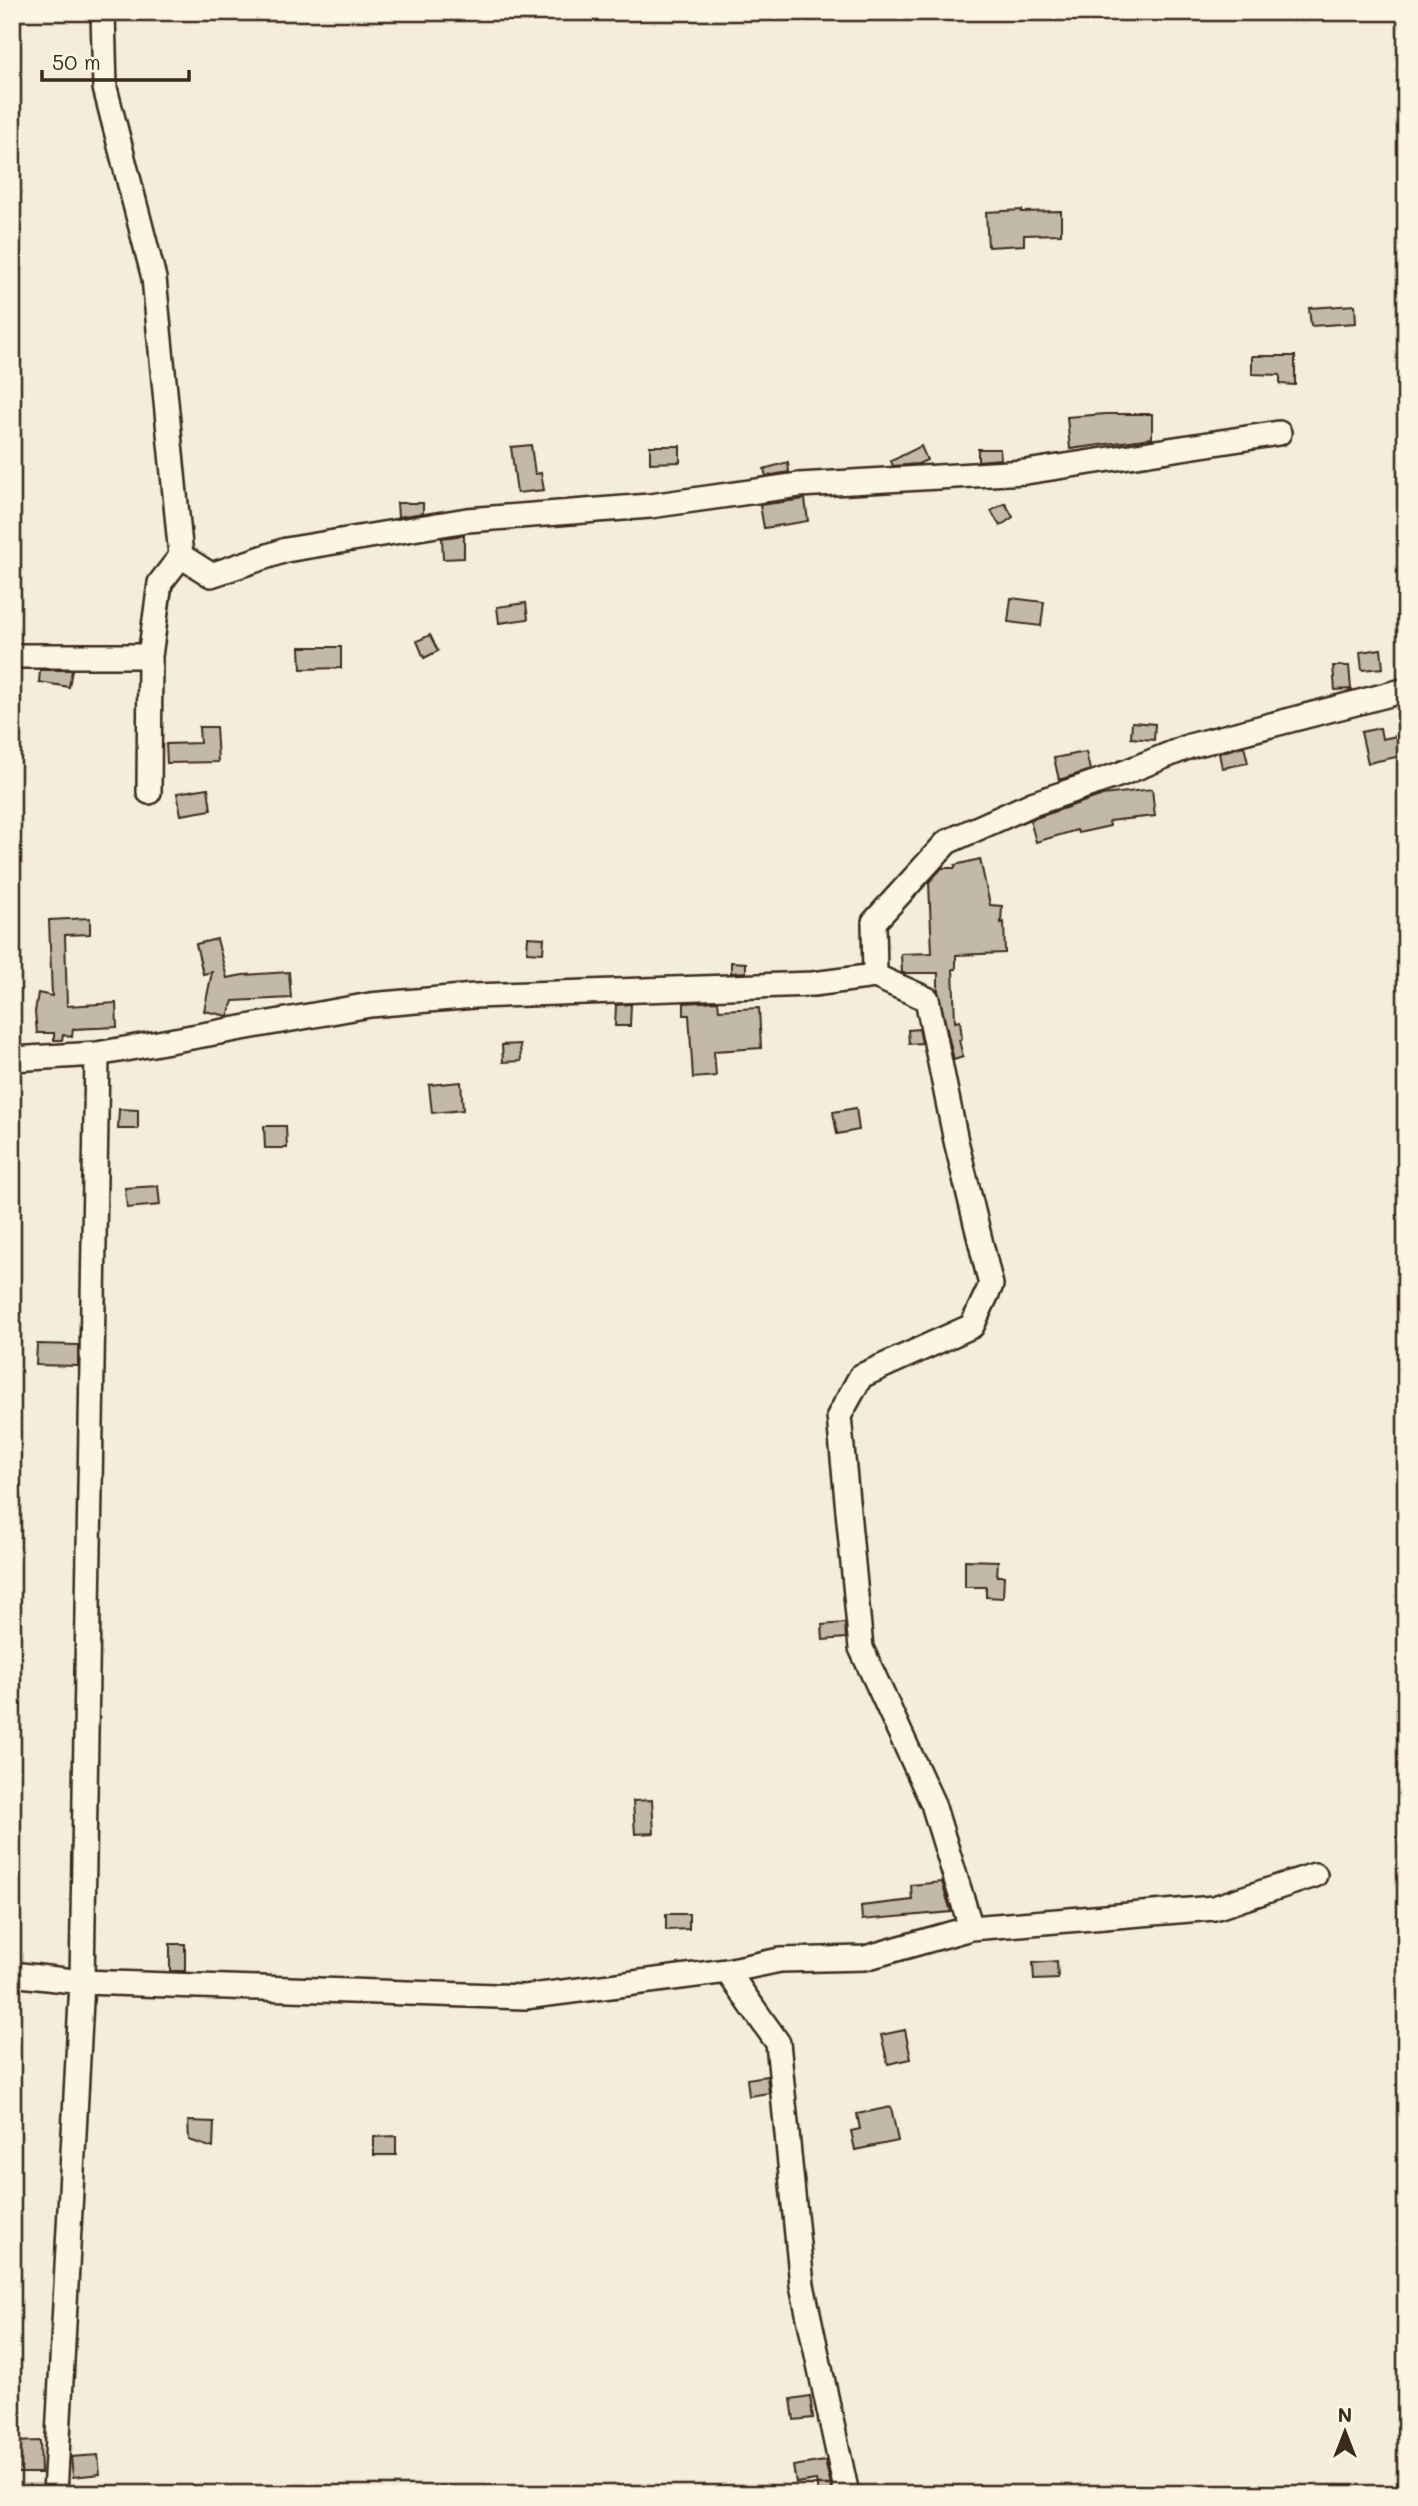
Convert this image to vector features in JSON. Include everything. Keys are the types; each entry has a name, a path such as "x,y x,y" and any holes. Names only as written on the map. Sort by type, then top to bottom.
{"street":[{"path":"103,12 105,88 154,278 181,556 160,583 150,656 149,792"},
{"path":"181,556 211,575 286,550 467,520 650,506 799,485 1026,472 1279,433"},
{"path":"12,656 150,656"},
{"path":"875,976 874,922 947,842 1032,804 1121,774 1190,746 1406,690"},
{"path":"12,1059 97,1054 370,1006 474,996 813,984 875,976 927,999 956,1141 991,1285 972,1326 861,1376 839,1416 861,1648 933,1804 971,1928"},
{"path":"55,2494 82,1982 97,1054"},
{"path":"12,1974 82,1982 525,1997 727,1971 779,1959 865,1958 971,1928 1214,1908 1315,1875"},
{"path":"727,1971 778,2043 802,2285 847,2494"}],"building":[{"path":"1061,211 1061,234 1024,235 1024,245 988,247 986,212"},
{"path":"1355,305 1356,323 1311,326 1309,308"},
{"path":"1252,356 1295,356 1295,385 1280,384 1280,375 1252,374"},
{"path":"1152,414 1152,438 1070,449 1067,417"},
{"path":"531,445 535,474 541,473 544,490 517,493 511,447"},
{"path":"650,446 680,446 680,462 650,463"},
{"path":"921,446 927,460 918,464 893,466 891,461"},
{"path":"978,449 1000,449 1001,459 978,461"},
{"path":"788,462 789,472 766,476 764,469"},
{"path":"805,499 808,521 764,528 760,505"},
{"path":"397,503 423,503 423,513 398,517"},
{"path":"1005,503 1013,517 1000,526 991,511"},
{"path":"464,535 464,558 443,559 442,538"},
{"path":"1011,598 1044,602 1041,626 1008,622"},
{"path":"526,603 528,619 499,623 497,607"},
{"path":"430,635 438,651 424,658 417,641"},
{"path":"300,647 341,647 341,668 301,669"},
{"path":"1381,649 1383,668 1362,670 1360,652"},
{"path":"1333,666 1349,666 1351,689 1335,690"},
{"path":"40,670 72,670 69,687 39,682"},
{"path":"1132,722 1155,724 1154,740 1131,738"},
{"path":"199,727 216,727 218,762 167,763 166,744 200,743"},
{"path":"1380,728 1382,739 1397,736 1401,756 1368,763 1361,732"},
{"path":"1244,746 1248,763 1222,768 1219,753"},
{"path":"1086,752 1090,770 1059,780 1054,758"},
{"path":"208,788 211,810 181,815 177,793"},
{"path":"1152,789 1155,816 1109,821 1110,826 1078,833 1077,830 1036,842 1030,820 1103,795"},
{"path":"980,859 990,905 1002,906 1005,953 956,955 956,969 953,969 955,1022 960,1021 962,1039 959,1040 963,1057 954,1060 938,991 938,973 902,973 901,954 932,953 929,882 942,868 955,868 955,865"},
{"path":"90,918 90,934 65,935 67,1006 116,1003 117,1027 73,1029 72,1037 63,1035 62,1040 54,1040 54,1033 37,1033 35,1012 38,993 52,996 49,920"},
{"path":"528,937 544,938 543,953 527,952"},
{"path":"217,939 227,978 289,972 291,998 233,1001 228,1016 204,1011 212,972 203,974 196,944"},
{"path":"731,962 746,963 746,972 731,973"},
{"path":"718,1001 719,1010 759,1008 761,1048 714,1051 716,1076 693,1078 689,1015 684,1015 684,1003"},
{"path":"631,1004 630,1026 615,1026 616,1005"},
{"path":"919,1029 922,1043 909,1044 908,1030"},
{"path":"520,1044 521,1061 503,1062 502,1045"},
{"path":"461,1082 463,1110 432,1113 429,1085"},
{"path":"856,1108 859,1130 837,1134 833,1112"},
{"path":"119,1109 138,1110 138,1129 118,1129"},
{"path":"264,1126 286,1126 287,1148 265,1148"},
{"path":"158,1186 160,1205 127,1208 125,1188"},
{"path":"37,1344 78,1345 78,1366 36,1365"},
{"path":"965,1560 998,1561 997,1576 1004,1576 1003,1598 986,1597 986,1587 965,1587"},
{"path":"845,1623 846,1638 823,1640 822,1625"},
{"path":"652,1800 654,1833 635,1834 633,1801"},
{"path":"942,1882 951,1912 862,1920 861,1906 912,1900 911,1885"},
{"path":"666,1914 689,1914 689,1929 666,1930"},
{"path":"170,1944 185,1944 185,1971 170,1971"},
{"path":"1057,1961 1058,1979 1034,1980 1033,1963"},
{"path":"905,2030 911,2059 888,2064 881,2035"},
{"path":"767,2076 769,2093 749,2096 747,2079"},
{"path":"891,2107 898,2141 855,2150 851,2131 860,2129 857,2114"},
{"path":"188,2121 214,2122 213,2148 189,2140"},
{"path":"396,2136 396,2155 374,2155 374,2137"},
{"path":"810,2396 813,2418 794,2420 791,2399"},
{"path":"40,2441 41,2473 14,2473 14,2442"},
{"path":"98,2455 100,2474 73,2477 71,2457"},
{"path":"825,2461 833,2494 818,2494 816,2480 796,2483 793,2466"}]}
